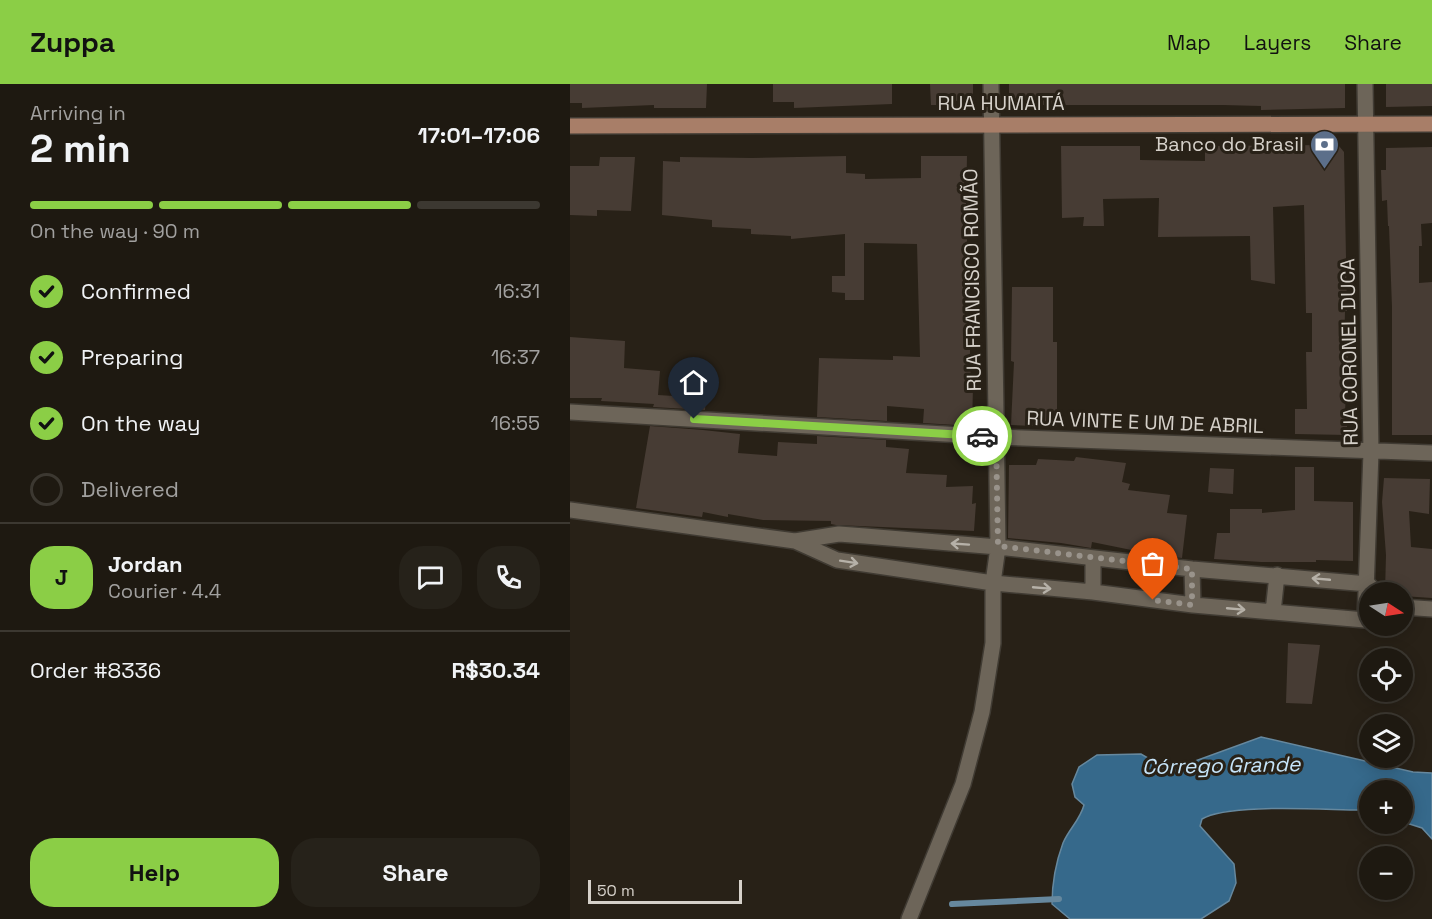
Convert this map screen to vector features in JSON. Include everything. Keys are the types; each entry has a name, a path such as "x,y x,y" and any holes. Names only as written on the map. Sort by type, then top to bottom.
{"main road":[{"name":"RUA HUMAITÁ","path":"570,126 1432,124"}],"street":[{"name":"RUA FRANCISCO ROMÃO","path":"913,917 963,784 982,712 993,643 993,583 998,546 991,84"},
{"name":"RUA CORONEL DUCA","path":"1365,84 1371,582"},
{"name":"RUA VINTE E UM DE ABRIL","path":"570,412 996,437 1432,453"},
{"path":"570,510 795,541 837,560 993,583 1093,592 1192,605 1359,617"},
{"path":"795,541 839,534 998,546 1192,569 1277,575 1359,586"},
{"path":"1093,558 1093,592"},
{"path":"1192,569 1192,605"},
{"path":"1273,612 1277,575"},
{"path":"1413,608 1432,609"}],"water":[{"path":"1261,737 1359,760 1359,768 1396,768 1432,773 1432,839 1422,828 1413,825 1413,780 1359,780 1359,810 1254,809 1215,814 1202,819 1200,826 1234,864 1236,883 1229,901 1201,919 1070,919 1052,904 1056,865 1065,838 1084,805 1075,797 1072,784 1079,767 1097,755 1141,754 1167,769"}],"building":[{"path":"570,84 707,84 706,108 654,108 654,105 582,108 582,103 570,103"},
{"path":"773,84 892,84 892,104 794,108 794,102 773,102"},
{"path":"930,84 973,84 973,100 951,101 951,105 931,105"},
{"path":"1009,84 1345,84 1345,108 1261,110 1261,106 1223,105 1009,105"},
{"path":"1386,84 1432,84 1432,106 1386,107"},
{"path":"1061,146 1140,146 1140,160 1205,161 1205,146 1339,146 1344,152 1347,311 1345,311 1344,353 1348,353 1345,412 1347,412 1347,435 1295,434 1295,409 1307,409 1306,352 1312,352 1312,313 1306,313 1304,205 1273,207 1275,284 1251,280 1250,236 1158,237 1159,198 1103,199 1104,226 1083,226 1084,217 1062,218"},
{"path":"1432,147 1432,223 1421,224 1419,283 1432,282 1432,435 1392,435 1392,307 1389,226 1387,200 1382,201 1381,170 1386,170 1386,148"},
{"path":"846,156 846,173 865,174 865,179 921,178 921,156 967,156 966,204 971,387 973,387 972,426 923,423 924,409 887,406 887,421 817,417 819,358 893,360 893,356 920,357 917,244 864,243 864,300 845,300 845,293 832,292 832,276 845,276 845,234 791,239 791,236 751,234 751,229 712,227 712,220 662,215 663,161 680,162 680,157"},
{"path":"600,157 635,157 631,211 597,210 597,216 570,215 570,166 599,166"},
{"path":"1012,287 1053,287 1053,342 1057,342 1057,427 1011,425 1014,362 1011,361"},
{"path":"570,337 625,341 624,368 660,371 658,395 706,398 705,410 601,401 602,398 570,398"},
{"path":"650,426 740,434 738,453 777,456 778,442 817,444 817,436 886,440 886,447 909,449 906,473 947,475 946,487 973,486 972,504 976,503 974,531 836,525 831,524 831,521 763,520 703,512 702,517 636,508"},
{"path":"1076,457 1126,463 1122,482 1130,484 1128,490 1170,495 1167,513 1187,515 1182,558 1092,542 1091,548 1008,538 1009,465 1036,465 1038,459 1074,461"},
{"path":"1295,467 1314,467 1314,501 1353,502 1353,561 1261,562 1214,559 1217,533 1230,533 1230,509 1262,509 1262,513 1295,510"},
{"path":"1210,468 1234,469 1233,494 1208,492"},
{"path":"1384,478 1430,479 1429,514 1409,511 1411,547 1432,549 1432,598 1413,597 1413,582 1385,582 1386,555 1382,502"},
{"path":"1288,643 1320,645 1312,704 1286,703"}],"waterway":[{"name":"Córrego Grande","path":"952,904 1059,899"}],"way so far":[{"path":"982,436 996,437 998,546 1192,569 1192,605 1153,600"}],"place":[{"name":"Banco do Brasil","path":"1325,170"}],"route":[{"path":"694,419 982,436"}]}
